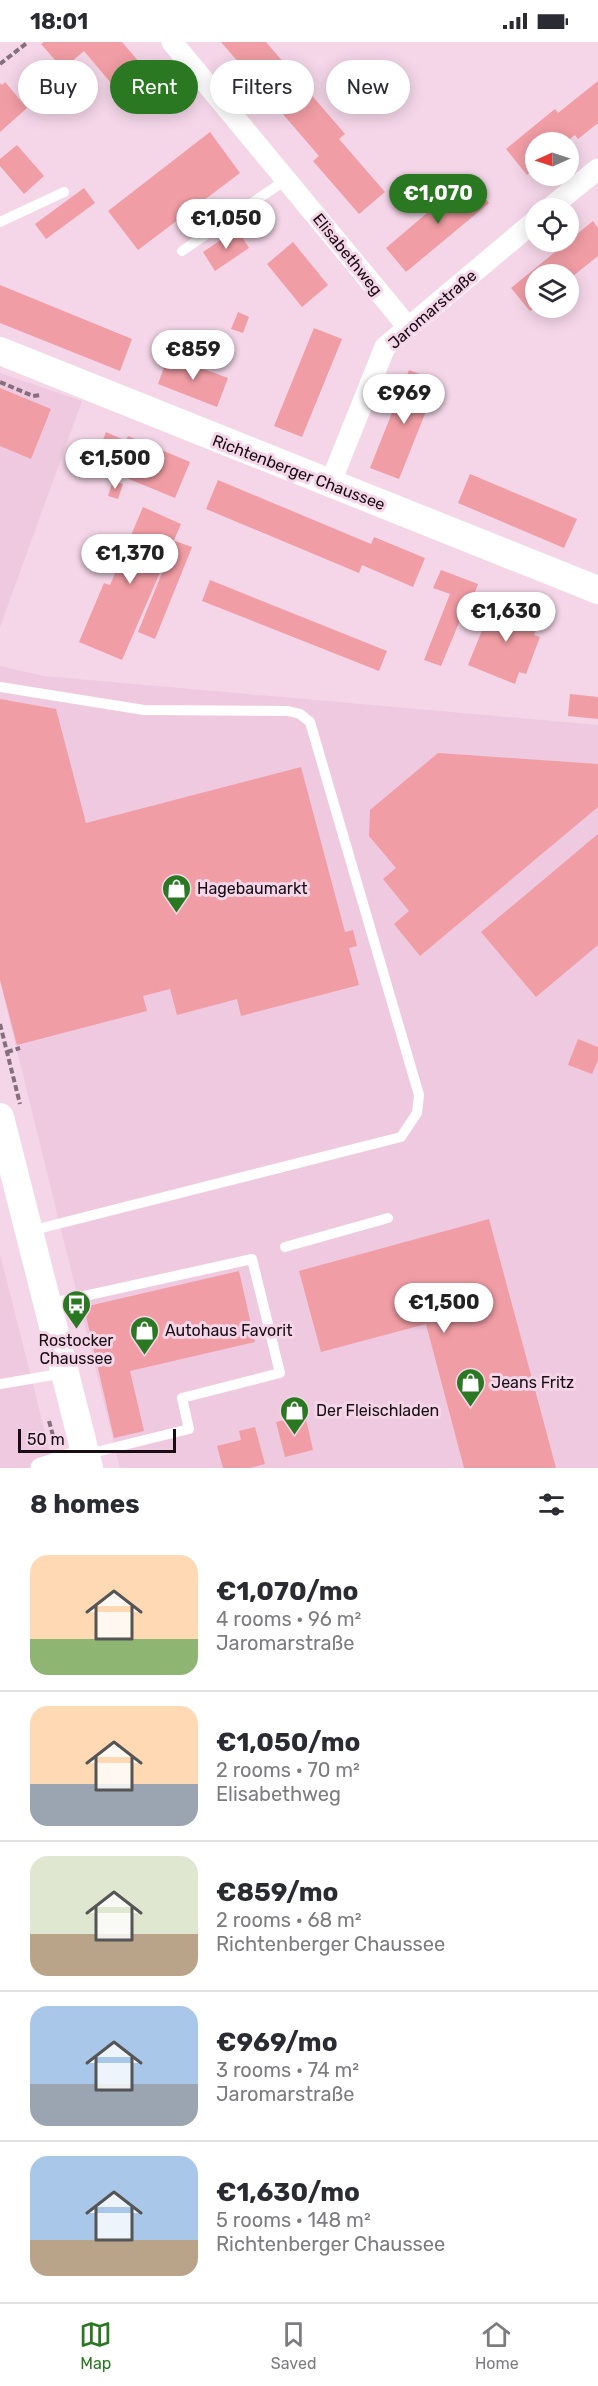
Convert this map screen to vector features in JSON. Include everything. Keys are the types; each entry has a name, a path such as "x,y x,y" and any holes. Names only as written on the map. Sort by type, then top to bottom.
{"street":[{"name":"Elisabethweg","path":"172,42 408,327"},
{"path":"562,198 598,169"},
{"name":"Jaromarstraße","path":"330,484 385,347 525,229"},
{"name":"Richtenberger Chaussee","path":"0,351 598,590"},
{"path":"0,1117 87,1461 40,1468"}],"lane":[{"path":"182,251 287,179"},
{"path":"0,222 64,192"},
{"path":"0,687 144,710 288,711 300,714 310,722 419,1095 417,1113 401,1137 29,1231"},
{"path":"285,1247 388,1218"},
{"path":"48,1304 252,1259 280,1373 182,1398 189,1429 87,1461"},
{"path":"0,1384 65,1373"}],"path":[{"path":"0,64 28,42"},
{"path":"7,1052 20,1048"}],"shaded area":[{"path":"0,373 82,401 0,627"},
{"path":"0,666 44,676 598,725 598,1468 120,1468 0,982"},
{"path":"0,1254 54,1468 0,1468"}],"building":[{"path":"44,42 122,42 137,60 110,60 110,82 98,68 98,60 92,60 84,51 74,60 55,60 41,44"},
{"path":"221,42 266,42 281,60 236,60"},
{"path":"598,81 598,123 579,138 579,132 527,132 555,109 558,113"},
{"path":"5,82 18,97 18,114 20,114 0,132 0,83 2,85"},
{"path":"314,98 345,134 339,139 385,192 359,214 313,161 319,156 283,114 314,114"},
{"path":"210,132 240,173 138,250 108,211"},
{"path":"525,133 525,173 506,149"},
{"path":"17,145 44,176 24,194 0,166 0,159"},
{"path":"468,178 489,203 406,272 386,248"},
{"path":"84,188 95,203 46,239 35,224"},
{"path":"593,221 598,228 598,256 579,271 579,264 540,264 555,252 579,252 579,232"},
{"path":"237,229 249,248 215,271 203,252"},
{"path":"293,242 328,285 302,307 267,264"},
{"path":"525,277 525,305 511,288"},
{"path":"0,285 132,339 120,371 0,323"},
{"path":"238,312 249,317 243,333 231,329"},
{"path":"314,328 342,339 302,437 274,426"},
{"path":"168,356 228,378 217,407 158,384"},
{"path":"409,370 438,381 399,479 370,468"},
{"path":"0,388 51,409 31,459 0,446"},
{"path":"106,432 124,440 112,467 95,460"},
{"path":"128,436 190,462 175,498 112,472"},
{"path":"470,474 577,519 564,548 458,503"},
{"path":"218,480 371,544 374,537 425,558 413,587 362,565 359,573 206,509"},
{"path":"113,481 123,484 118,499 108,496"},
{"path":"143,507 181,524 122,660 79,642 104,583 110,585"},
{"path":"175,541 192,547 155,639 138,632"},
{"path":"441,570 478,584 471,602 468,601 441,666 424,660 450,594 433,588"},
{"path":"210,580 387,651 379,671 202,601"},
{"path":"494,601 540,619 534,635 540,637 526,674 519,672 515,684 468,665"},
{"path":"570,694 598,697 598,719 568,716"},
{"path":"0,699 56,709 86,823 301,767 345,932 353,930 357,946 349,948 359,985 241,1016 237,999 177,1015 170,989 143,996 147,1011 17,1045 0,980"},
{"path":"438,753 598,764 598,807 420,956 394,924 409,911 383,879 396,868 369,836 370,810"},
{"path":"598,834 598,945 536,997 481,932"},
{"path":"578,1039 598,1047 598,1060 592,1074 568,1065"},
{"path":"489,1219 556,1468 464,1468 426,1324 321,1352 299,1271"},
{"name":"Autohaus Favorit","path":"239,1271 255,1342 130,1371 144,1431 114,1438 84,1307"},
{"name":"Der Fleischladen","path":"305,1415 313,1450 285,1457 276,1422"},
{"path":"255,1427 265,1464 250,1468 223,1468 217,1446 241,1440 239,1431"}],"place":[{"name":"Hagebaumarkt","path":"176,914"},
{"name":"Rostocker Chaussee","path":"76,1330"},
{"name":"Autohaus Favorit","path":"144,1356"},
{"name":"Jeans Fritz","path":"470,1408"},
{"name":"Der Fleischladen","path":"295,1436"}]}
